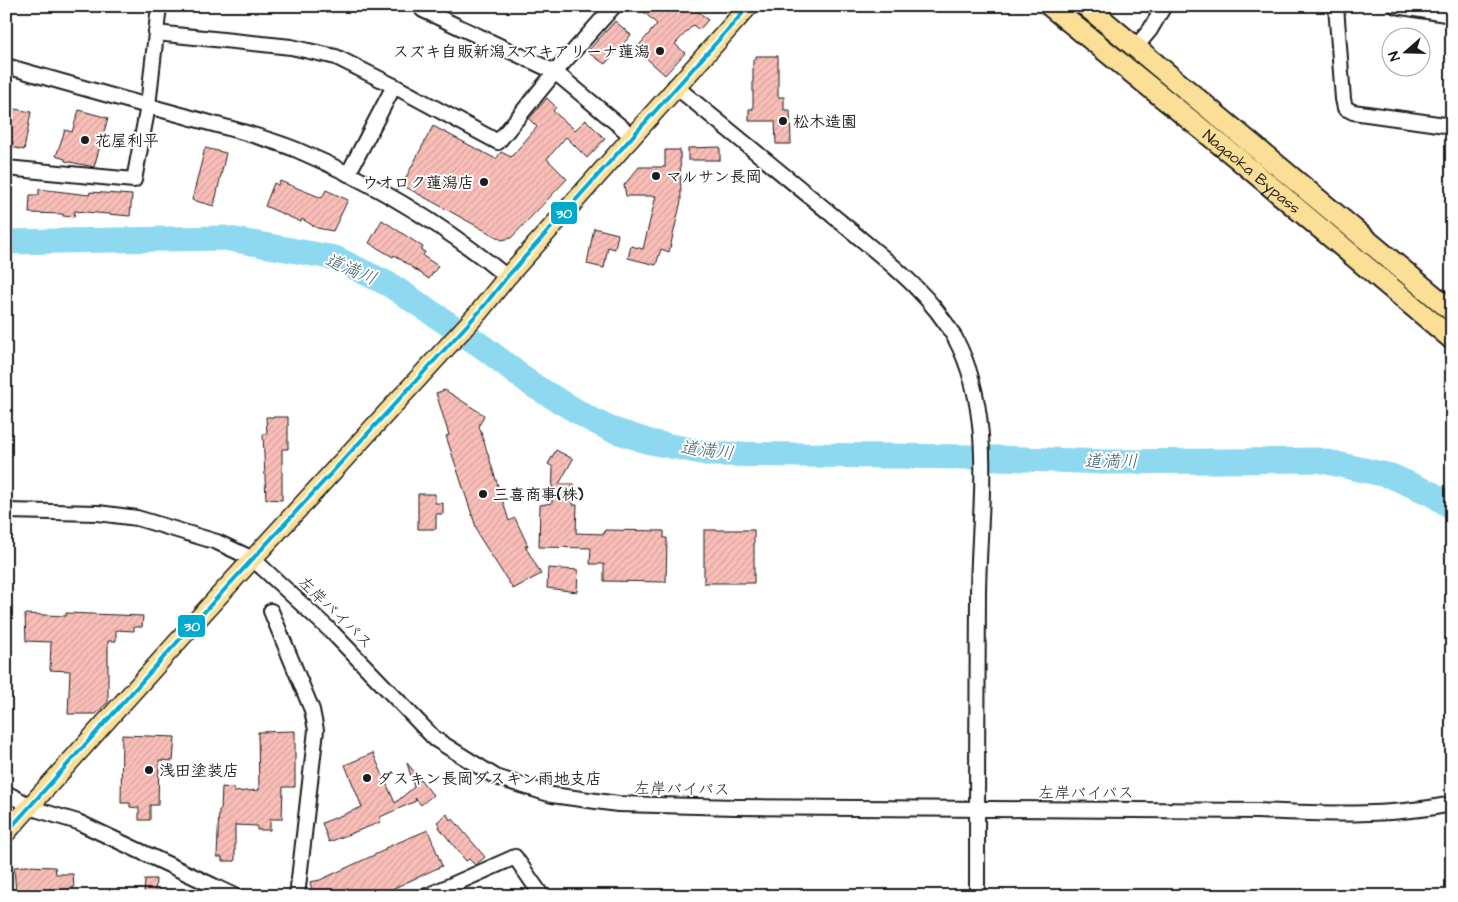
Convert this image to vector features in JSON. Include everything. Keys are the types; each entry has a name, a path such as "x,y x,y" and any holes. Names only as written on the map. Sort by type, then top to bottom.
{"highway":[{"name":"Nagaoka Bypass","path":"1050,6 1230,152 1452,339"},
{"name":"Nagaoka Bypass","path":"1086,6 1452,311"}],"main road":[{"path":"6,833 479,312 507,276 675,86 749,6"}],"street":[{"path":"6,168 134,180 148,106 159,6"},
{"path":"424,6 423,10 554,72 632,136"},
{"path":"156,33 291,46 336,57 498,142 554,72 614,6"},
{"path":"1135,48 1150,30 1164,6"},
{"path":"1336,6 1345,108 1353,112 1452,126"},
{"path":"1396,6 1452,15"},
{"path":"6,66 296,150 348,174 467,244 507,276"},
{"path":"348,174 394,86"},
{"path":"675,86 823,208 924,295 954,337 965,359 977,399 981,440 976,896"},
{"name":"左岸バイパス","path":"6,511 98,513 137,518 217,542 253,559 332,632 436,739 488,772 515,784 560,796 618,804 1257,811 1330,814 1422,808 1452,804"},
{"path":"270,611 312,710 316,730 297,896"},
{"path":"6,793 31,806 78,822 235,896"},
{"path":"427,896 515,857 542,896"}],"building":[{"path":"637,6 692,6 708,20 699,30 693,25 675,44 685,53 665,75 636,49 657,24"},
{"path":"615,21 631,35 605,64 587,52"},
{"path":"756,56 778,56 778,97 784,97 784,110 790,110 791,144 776,144 775,121 749,121 749,109 753,109 753,59 756,59"},
{"name":"ウオロク蓮潟店","path":"547,98 556,107 553,111 575,130 586,120 605,139 587,158 566,137 547,159 567,179 511,238 502,240 402,185 433,126 496,159 501,152 511,157 537,127 529,119"},
{"path":"10,108 31,112 24,150 12,147 13,142 6,140"},
{"name":"花屋利平","path":"79,110 108,118 94,167 65,161 65,159 56,156 65,130 72,132"},
{"path":"720,147 720,160 688,160 688,148"},
{"path":"205,148 226,153 214,206 192,200"},
{"path":"665,150 680,150 681,201 669,252 661,249 656,265 628,258 631,246 643,249 656,196 626,196 624,185 639,167 665,167"},
{"path":"280,181 322,198 326,190 348,200 333,231 317,228 302,219 301,222 265,206 274,183 278,185"},
{"path":"39,189 89,195 90,192 132,195 130,216 75,211 74,217 63,216 63,214 29,213 30,195 39,195"},
{"path":"382,220 423,247 421,250 425,252 423,256 438,266 429,279 394,255 393,257 369,243"},
{"path":"594,228 618,234 615,249 608,247 604,268 587,264"},
{"name":"三喜商事(株)","path":"445,390 484,415 479,426 509,521 515,518 528,546 525,546 541,574 513,589 479,536 446,436 449,435 436,393"},
{"path":"266,417 288,417 288,449 282,449 282,500 266,499 263,434 267,434"},
{"path":"556,450 573,459 559,484 574,484 573,505 577,505 576,533 604,534 605,530 664,531 664,538 667,538 666,582 604,581 604,564 590,564 591,548 539,547 540,505 552,503 553,467 548,464"},
{"path":"418,494 435,494 435,503 443,503 443,514 436,514 436,529 418,529"},
{"path":"704,530 754,530 754,583 704,583"},
{"path":"548,568 578,570 577,592 547,588"},
{"path":"66,613 143,616 142,627 134,627 134,631 116,630 116,641 108,641 108,702 96,714 68,714 70,671 50,670 51,642 26,641 25,614 66,616"},
{"path":"295,731 295,787 283,787 282,819 270,819 270,830 257,830 257,826 235,825 235,861 222,861 222,857 217,857 222,787 234,788 234,792 259,790 258,732"},
{"path":"122,735 175,737 173,761 159,760 158,805 150,805 150,820 139,820 139,808 130,807 130,803 121,803"},
{"path":"373,753 395,803 414,787 407,763 433,795 421,805 415,798 416,801 380,817 381,822 329,842 322,823 362,807 345,765"},
{"path":"447,814 450,820 452,818 485,857 475,865 469,859 466,861 438,826 440,826 437,822"},
{"path":"428,830 442,866 377,896 313,896 310,882 320,880 385,850 385,848"},
{"path":"14,867 55,867 56,874 73,874 74,888 69,888 69,896 41,896 40,892 16,894"},
{"path":"145,879 156,879 155,896 144,896"}],"waterway":[{"name":"道満川","path":"6,242 224,238 335,258 390,285 483,347 534,386 590,419 610,429 650,442 711,454 972,457 1106,462 1318,460 1391,476 1432,494 1452,507"}],"transit line":[{"name":"30","path":"6,833 215,600 479,312 507,277 749,6"}],"place":[{"name":"スズキ自販新潟スズキアリーナ蓮潟","path":"660,51"},
{"name":"松木造園","path":"783,121"},
{"name":"花屋利平","path":"85,140"},
{"name":"マルサン長岡","path":"656,176"},
{"name":"ウオロク蓮潟店","path":"484,182"},
{"name":"三喜商事(株)","path":"483,494"},
{"name":"浅田塗装店","path":"149,770"},
{"name":"ダスキン長岡ダスキン雨地支店","path":"367,778"}]}
